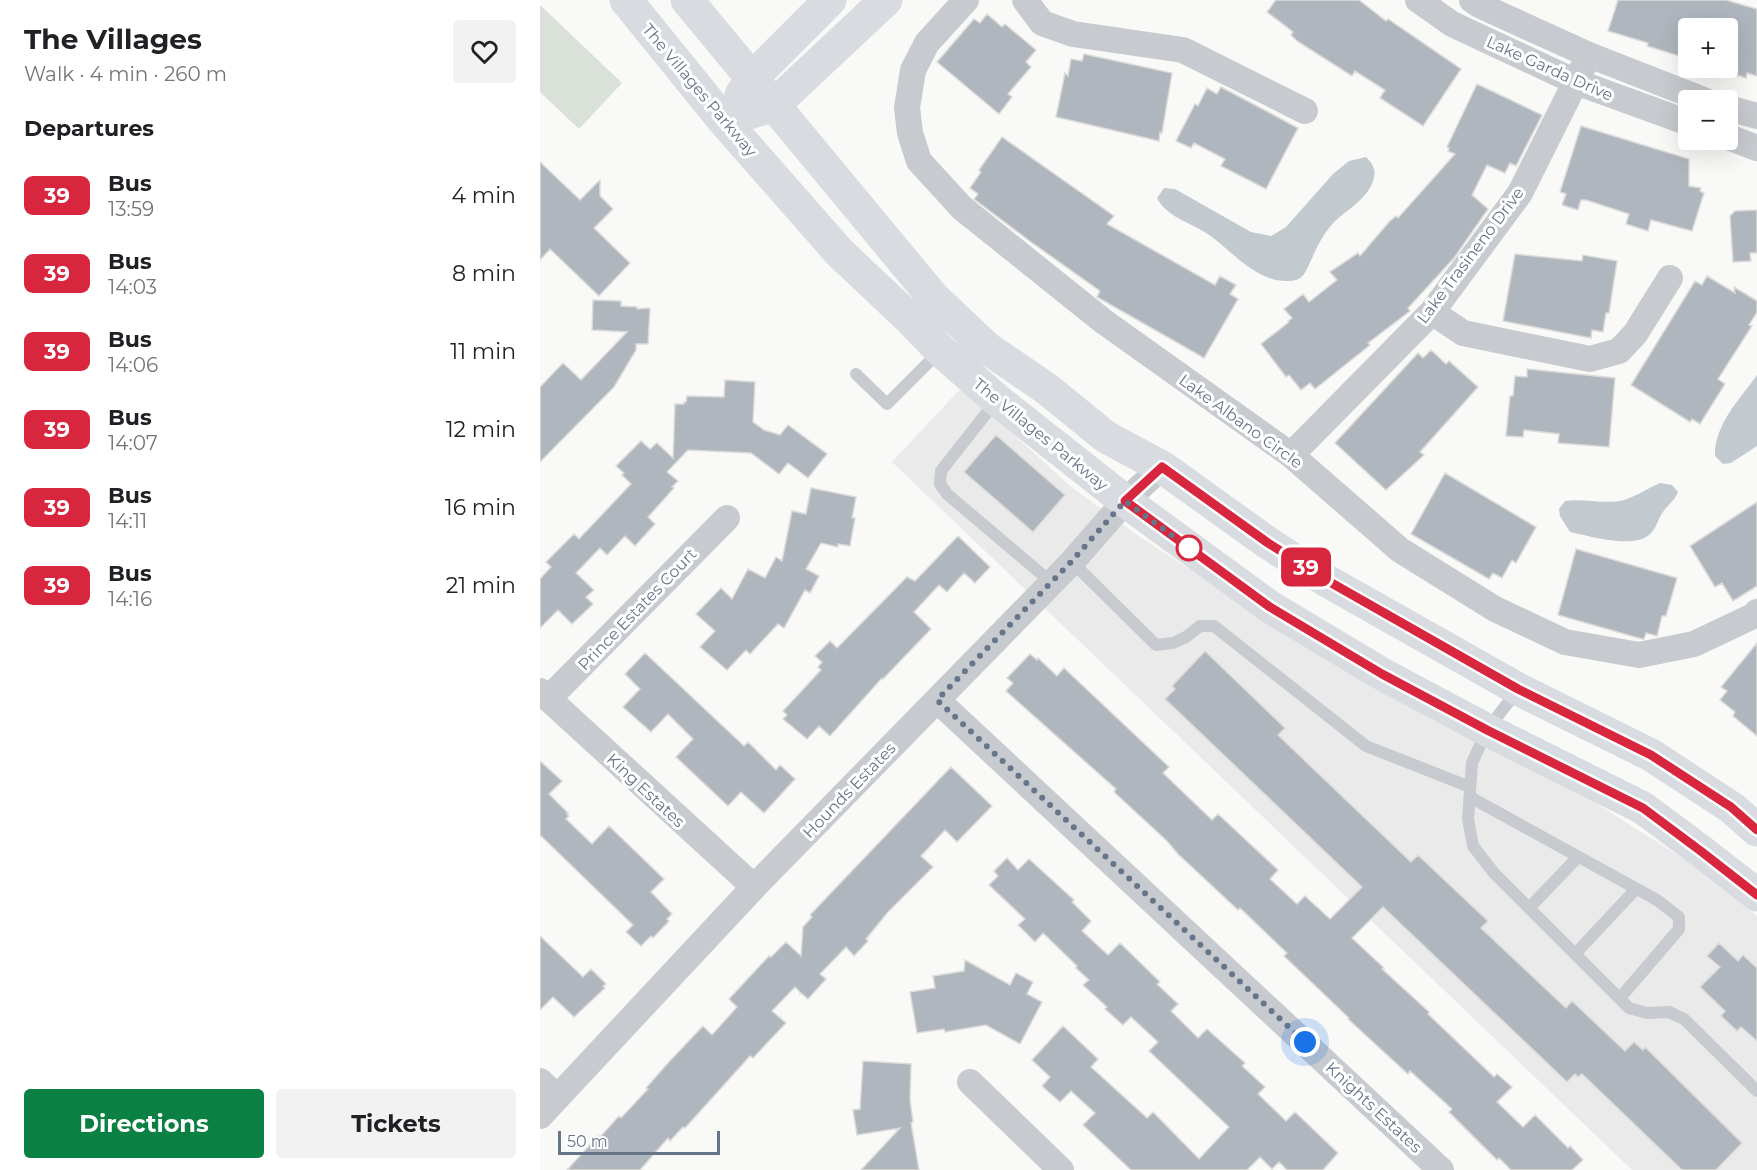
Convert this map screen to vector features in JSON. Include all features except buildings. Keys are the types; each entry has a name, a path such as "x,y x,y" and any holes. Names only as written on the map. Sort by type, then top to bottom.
{"street":[{"name":"The Villages Parkway","path":"626,0 724,121 839,252 940,350 997,400 1125,501 1270,607 1382,674 1487,730 1643,808 1757,895"},
{"name":"The Villages Parkway","path":"687,0 933,297 987,348 1047,389 1106,437 1162,467 1268,543 1328,581 1518,689 1651,755 1731,807 1757,830"},
{"path":"724,121 752,78 830,0"},
{"path":"724,121 774,105 886,0"},
{"name":"Lake Albano Circle","path":"966,0 927,43 913,70 907,108 910,133 919,161 962,208 1103,321 1291,455 1400,550 1495,609 1565,642 1639,654 1694,644 1757,612"},
{"path":"1025,0 1042,23 1073,33 1183,50 1305,111"},
{"name":"Lake Garda Drive","path":"1418,0 1452,24 1576,82 1678,119"},
{"name":"Lake Garda Drive","path":"1472,0 1589,56 1678,90"},
{"name":"Lake Trasineno Drive","path":"1291,455 1431,312 1520,193 1589,56"},
{"path":"1738,111 1757,116"},
{"path":"1738,141 1757,148"},
{"path":"1431,312 1463,333 1590,359 1619,351 1635,334 1670,278"},
{"name":"Hounds Estates","path":"540,1116 548,1089 754,887 1052,582 1125,501 1162,467"},
{"name":"Prince Estates Court","path":"544,695 726,518"},
{"name":"King Estates","path":"544,695 754,887"},
{"name":"Knights Estates","path":"937,700 1441,1170"},
{"path":"970,1082 1061,1170"}],"lane":[{"path":"856,374 887,404 940,350"},
{"path":"997,400 941,471 940,484 947,494 1052,582"},
{"path":"1071,562 1156,645 1173,643 1186,637 1200,626 1214,626 1366,746 1470,792 1578,857 1657,900 1679,917 1679,929 1620,998"},
{"path":"1518,689 1487,730 1472,763 1468,819 1473,846 1494,873 1629,1008 1647,1013 1669,1012 1684,1018 1757,1091"},
{"path":"1529,908 1578,857"},
{"path":"1575,954 1636,889"}],"shaded area":[{"path":"540,5 622,83 579,129 540,92"},
{"path":"1366,157 1374,171 1374,177 1367,192 1329,228 1304,274 1292,281 1275,280 1255,271 1205,232 1174,216 1157,198 1164,188 1175,189 1251,232 1271,236 1286,227 1333,174 1349,161"},
{"path":"1757,375 1757,446 1731,463 1723,464 1715,456 1723,423"},
{"path":"962,387 1070,486 1140,537 1374,688 1594,802 1692,864 1757,916 1757,1170 1632,1170 892,462"},
{"path":"1660,483 1672,485 1678,492 1653,530 1642,539 1611,540 1570,532 1560,516 1559,509 1565,501 1624,500"}],"bus line":[{"name":"39","path":"1757,830 1731,807 1651,755 1518,689 1328,581 1268,543 1162,467 1125,501 1270,607 1382,674 1487,730 1643,808 1757,895"}],"route":[{"path":"1189,548 1125,501 1071,562 937,700 1305,1042"}]}
